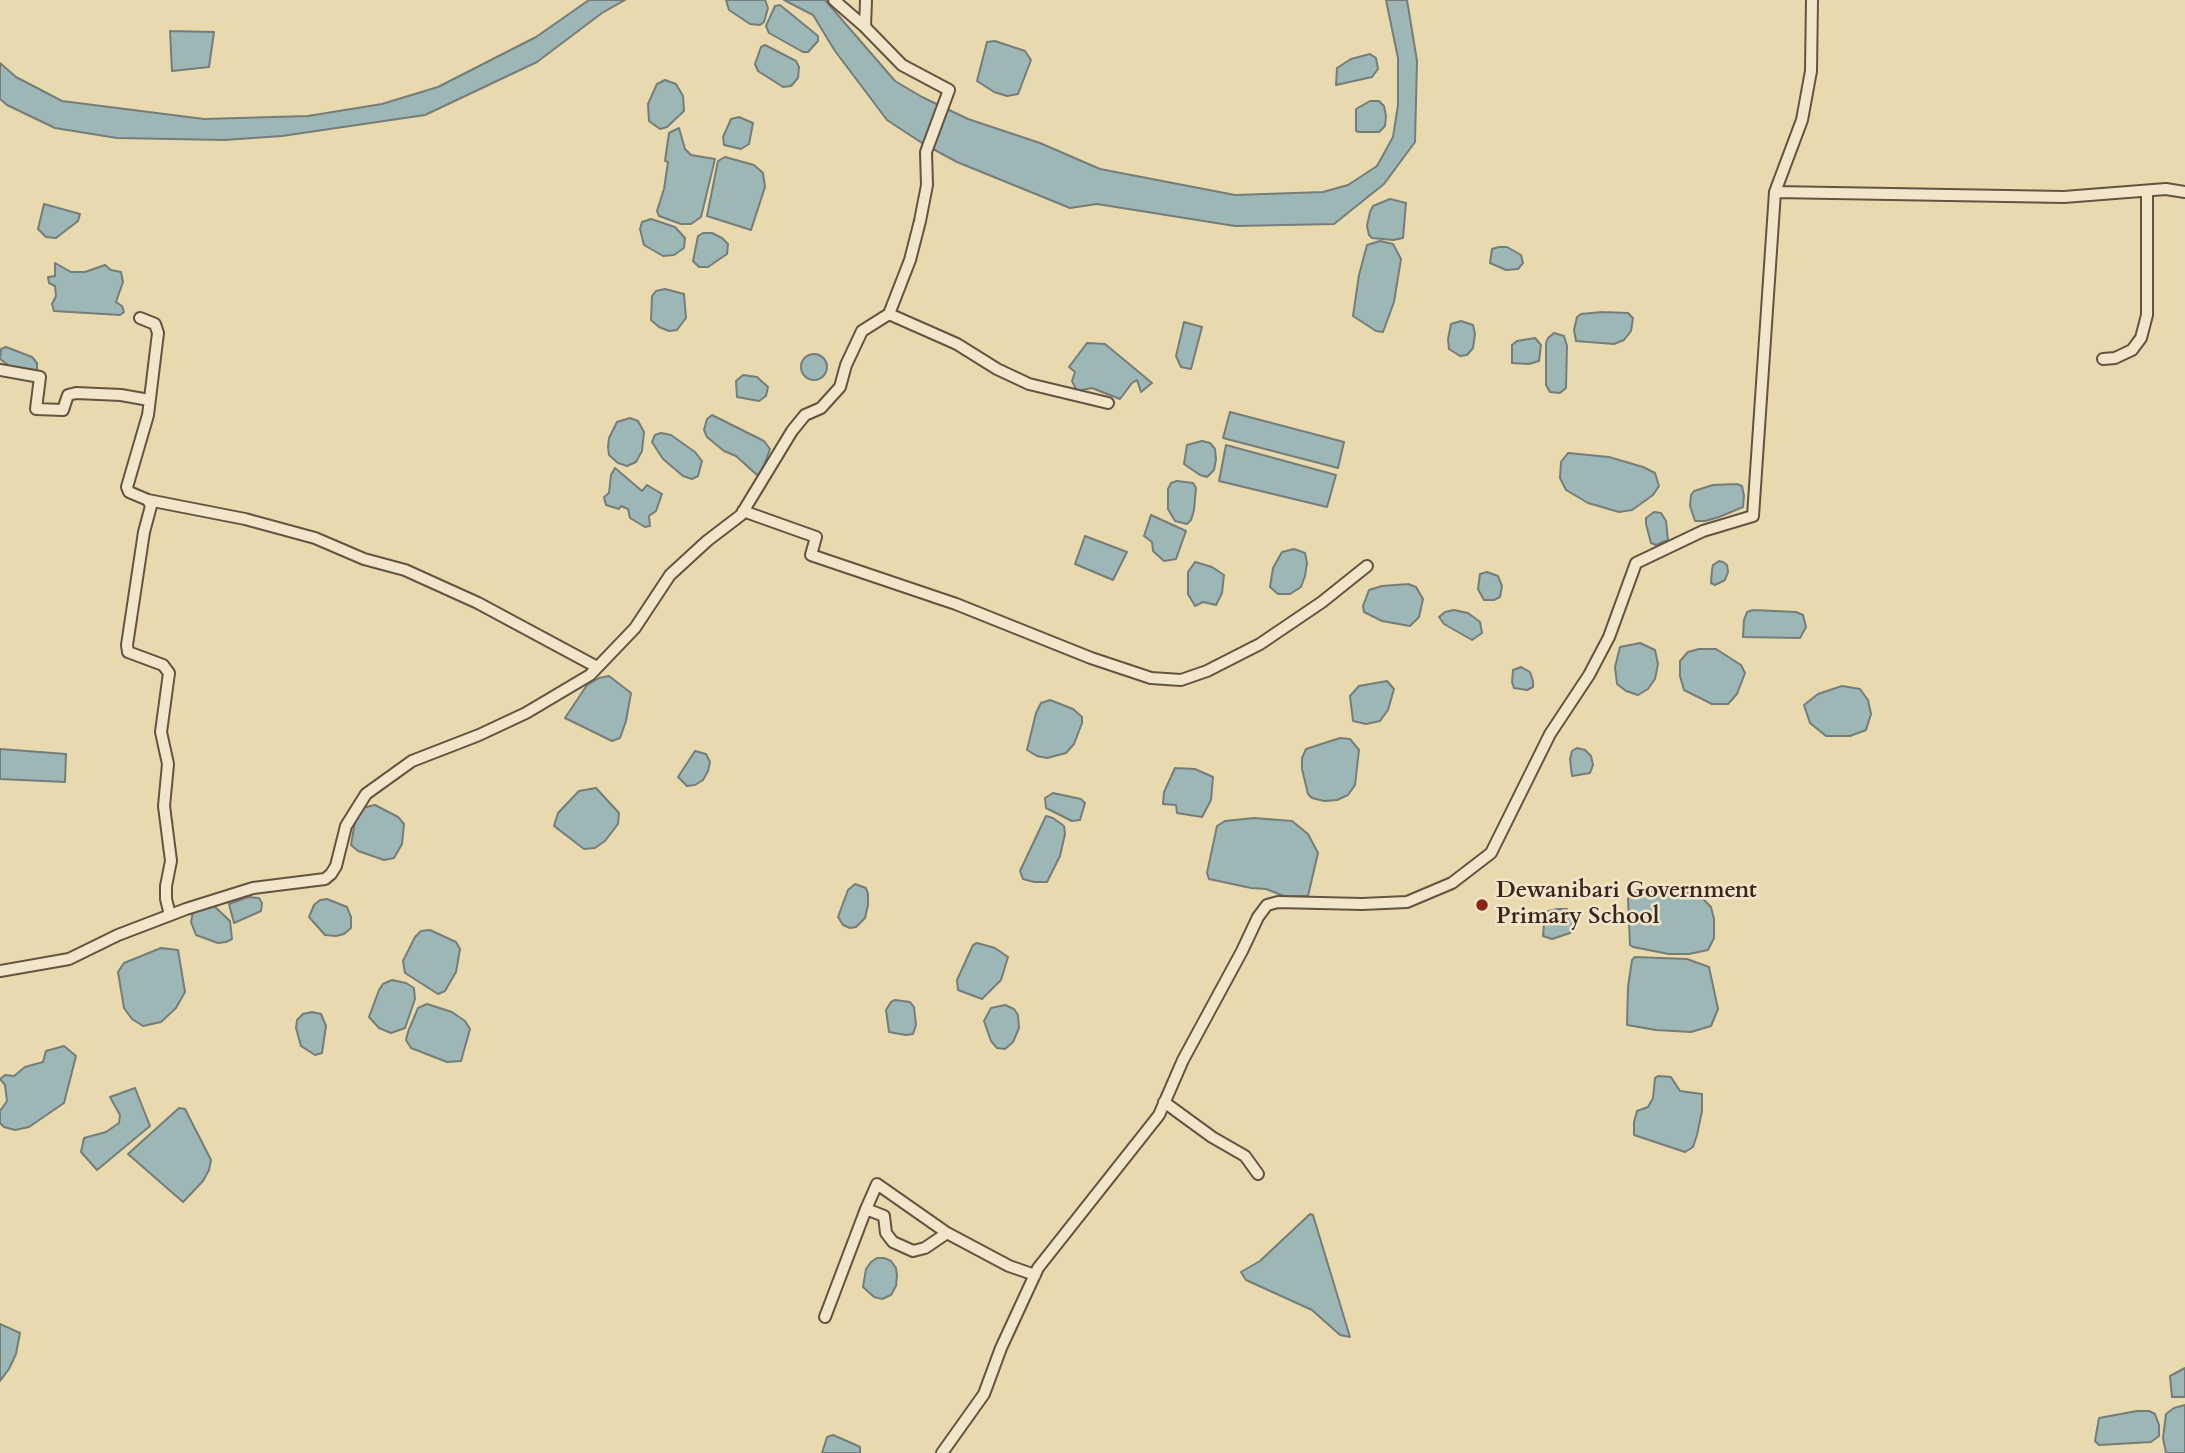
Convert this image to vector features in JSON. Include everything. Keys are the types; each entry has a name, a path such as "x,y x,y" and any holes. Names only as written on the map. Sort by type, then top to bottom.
{"street":[{"path":"0,971 69,959 118,935 253,888 325,879 336,866 346,826 366,794 412,761 526,713 590,674 635,628 670,575 743,511 792,431 805,415 821,408 840,387 846,365 862,331 889,314 911,260 927,185 926,152 949,90 902,65 834,0"},
{"path":"865,27 866,0"},
{"path":"942,1453 984,1394 1001,1348 1035,1275 1158,1115 1183,1060 1258,916 1267,905 1278,902 1407,902 1452,883 1491,853 1550,734 1589,675 1609,637 1636,563 1703,531 1753,516 1775,192 1802,120 1811,71 1812,0"},
{"path":"1775,192 2064,197 2166,190 2185,192"},
{"path":"2103,359 2115,358 2132,350 2141,338 2147,314 2147,191"},
{"path":"889,314 957,344 997,369 1029,384 1108,404"},
{"path":"140,318 155,324 159,333 148,415 127,487 129,492 148,500 245,519 315,538 364,559 405,570 478,603 597,667"},
{"path":"0,370 40,377 36,409 63,410 68,395 76,393 121,395 149,400"},
{"path":"148,500 150,506 127,645 128,652 163,665 169,673 161,732 168,764 164,806 171,860 166,886 170,915"},
{"path":"743,511 816,537 811,555 956,604 1091,658 1151,678 1181,680 1207,671 1250,649 1322,602 1367,566"},
{"path":"1164,1102 1212,1137 1245,1156 1258,1174"},
{"path":"825,1317 877,1184 947,1233 1009,1266 1035,1275"},
{"path":"866,1209 884,1216 886,1233 893,1242 913,1251 925,1248 947,1233"}],"water":[{"path":"589,0 625,0 602,13 537,62 425,115 282,136 224,140 117,138 55,128 0,99 0,63 16,77 62,101 204,119 308,116 382,104 438,87 536,37"},
{"path":"726,0 765,0 768,8 764,22 760,25 750,24 729,10"},
{"path":"784,0 825,0 895,81 968,119 1040,143 1100,169 1235,195 1323,192 1348,185 1377,166 1393,137 1398,105 1398,58 1386,0 1407,0 1417,61 1415,142 1384,184 1334,224 1235,226 1097,204 1070,208 957,162 887,120 835,51 813,15"},
{"path":"780,5 818,36 818,41 808,52 803,52 769,33 766,26 775,6"},
{"path":"170,31 214,32 209,67 172,71"},
{"path":"995,41 1025,51 1031,60 1018,94 1007,96 994,92 977,81 987,42"},
{"path":"765,45 796,61 799,67 798,78 791,86 783,87 758,71 755,64 761,47"},
{"path":"1370,54 1376,58 1378,69 1372,77 1336,85 1337,68 1351,59"},
{"path":"665,80 676,84 683,96 684,111 667,127 660,129 649,121 648,104 657,84"},
{"path":"1370,101 1379,101 1384,106 1385,126 1379,132 1356,131 1356,109"},
{"path":"739,117 753,123 749,144 741,149 724,145 723,137 731,119"},
{"path":"679,128 685,149 691,155 715,159 701,217 691,224 681,224 659,216 657,211 664,189 669,133"},
{"path":"725,157 754,165 763,173 765,187 751,230 707,216 718,161"},
{"path":"1390,199 1406,203 1403,238 1372,238 1367,226 1370,212 1373,206"},
{"path":"44,204 80,214 78,221 56,238 46,237 38,229"},
{"path":"651,219 675,227 685,238 684,248 674,255 663,256 644,245 640,229 642,222"},
{"path":"712,233 728,244 727,254 708,267 699,267 693,261 698,236"},
{"path":"1380,241 1393,244 1401,259 1394,302 1383,332 1376,331 1353,316 1367,245"},
{"path":"1507,247 1521,255 1523,263 1518,269 1506,270 1490,263 1492,249"},
{"path":"55,263 71,272 85,272 105,265 111,270 121,272 123,282 116,302 122,306 124,312 120,315 54,311 52,304 56,296 55,286 49,283 48,277 55,276"},
{"path":"665,289 684,294 686,318 677,330 669,331 651,320 652,296 656,291"},
{"path":"1628,313 1633,318 1631,331 1624,340 1614,344 1576,341 1574,330 1577,317 1581,314"},
{"path":"1461,321 1473,325 1475,334 1473,348 1467,355 1460,356 1449,349 1448,339 1451,324"},
{"path":"1184,322 1202,327 1191,369 1181,367 1176,356"},
{"path":"1554,333 1564,336 1567,346 1566,388 1560,393 1550,392 1546,385 1546,343"},
{"path":"1535,338 1541,345 1539,361 1529,364 1512,363 1512,345 1517,341"},
{"path":"1087,343 1105,344 1152,383 1141,392 1137,380 1120,399 1092,388 1077,391 1072,381 1075,372 1069,367"},
{"path":"6,347 32,357 37,363 37,370 12,368 0,359 1,349"},
{"path":"814,354 824,357 827,367 824,377 814,380 804,377 801,367 804,357"},
{"path":"743,375 757,377 768,387 766,396 759,401 737,397 736,381"},
{"path":"1230,412 1344,442 1338,468 1223,438"},
{"path":"712,415 764,441 770,449 762,471 757,475 736,456 724,451 707,437 704,430 707,419"},
{"path":"630,418 638,421 644,432 642,451 636,462 627,466 618,463 609,455 608,447 609,438 617,422"},
{"path":"655,435 671,435 695,452 702,461 698,476 692,479 683,476 663,459 652,442"},
{"path":"1202,441 1210,443 1215,449 1214,470 1207,477 1184,464 1187,445"},
{"path":"1226,445 1336,475 1327,507 1219,481"},
{"path":"1568,453 1609,457 1643,467 1655,473 1659,486 1653,495 1632,510 1619,512 1588,503 1566,490 1560,478 1561,462"},
{"path":"615,468 642,491 647,485 662,494 656,511 649,516 650,526 645,527 630,518 628,509 606,505 604,497 609,493 611,475"},
{"path":"1171,483 1193,483 1196,488 1194,510 1187,524 1175,521 1168,509 1168,489"},
{"path":"1713,485 1742,486 1743,507 1719,517 1695,521 1690,506 1694,491"},
{"path":"1654,512 1661,513 1666,521 1668,540 1656,545 1651,543 1646,524 1646,518"},
{"path":"1151,515 1186,531 1176,559 1164,561 1153,551 1152,542 1144,536"},
{"path":"1085,536 1127,552 1113,580 1075,564"},
{"path":"1294,549 1305,553 1305,576 1301,587 1290,594 1278,594 1270,587 1273,568 1282,552"},
{"path":"1719,561 1727,565 1728,572 1725,580 1715,585 1711,583 1712,570 1713,565"},
{"path":"1195,562 1212,567 1224,575 1222,593 1216,605 1203,602 1195,606 1188,594 1188,572"},
{"path":"1487,572 1498,576 1502,586 1500,597 1494,600 1484,600 1478,589 1480,574"},
{"path":"1408,584 1416,587 1423,599 1419,617 1410,626 1382,621 1364,612 1363,606 1369,590"},
{"path":"1454,610 1468,613 1480,622 1482,633 1472,640 1444,624 1439,617"},
{"path":"1747,612 1796,612 1803,615 1806,627 1800,638 1743,637 1744,620"},
{"path":"1640,643 1655,650 1658,664 1655,679 1648,689 1638,695 1617,684 1615,667 1620,647"},
{"path":"1716,649 1741,665 1745,673 1737,694 1728,704 1712,704 1684,690 1680,661 1688,652"},
{"path":"1521,667 1530,672 1533,681 1533,687 1527,690 1514,688 1512,682 1513,670"},
{"path":"609,676 631,693 620,738 612,741 565,718 587,685"},
{"path":"1387,681 1394,689 1388,710 1380,721 1366,724 1353,721 1350,696 1359,686"},
{"path":"1842,686 1860,689 1868,700 1871,714 1866,730 1850,736 1826,736 1810,723 1804,705 1818,694"},
{"path":"1050,700 1073,709 1082,717 1082,723 1074,744 1066,753 1047,758 1027,750 1036,713 1041,703"},
{"path":"1340,738 1350,739 1359,750 1355,785 1348,795 1337,800 1312,798 1308,794 1302,769 1302,758 1306,749"},
{"path":"1577,748 1585,750 1591,756 1593,765 1590,773 1572,776 1570,759 1572,751"},
{"path":"0,749 66,754 65,782 0,779"},
{"path":"695,751 706,754 710,762 708,771 703,780 687,786 678,777"},
{"path":"1175,768 1195,769 1213,777 1211,800 1202,817 1177,813 1176,805 1163,804 1164,792"},
{"path":"596,788 619,813 618,824 605,841 595,848 584,849 554,826 558,813 579,791"},
{"path":"1053,793 1081,799 1085,803 1080,820 1072,821 1046,808 1045,798"},
{"path":"375,805 398,817 404,824 402,844 394,858 384,860 358,851 351,845 356,816 362,808"},
{"path":"1046,816 1064,826 1065,834 1060,856 1047,882 1034,882 1023,879 1020,871"},
{"path":"1254,818 1292,821 1308,834 1318,853 1308,896 1284,896 1266,889 1209,879 1207,873 1217,826 1225,821"},
{"path":"855,884 866,888 868,905 865,918 856,927 850,928 843,925 838,917 848,890"},
{"path":"1639,891 1685,892 1702,898 1711,907 1714,919 1714,938 1708,950 1669,954 1630,945 1628,899 1630,894"},
{"path":"248,897 259,898 262,903 261,911 234,923 229,904"},
{"path":"327,899 347,907 351,928 344,934 325,935 309,917 314,905"},
{"path":"214,906 230,921 232,939 226,942 218,943 196,935 191,922 193,911"},
{"path":"1567,909 1574,926 1570,933 1552,939 1543,936 1545,912"},
{"path":"430,930 456,942 460,949 456,972 445,991 438,994 405,973 403,961 415,937 421,931"},
{"path":"977,943 995,948 1008,957 1001,980 982,999 958,990 957,980 973,945"},
{"path":"161,948 178,950 185,992 176,1008 161,1022 143,1026 132,1019 124,1008 118,972 124,963"},
{"path":"1635,957 1687,959 1709,967 1718,1009 1711,1026 1691,1032 1627,1025 1628,987 1632,960"},
{"path":"392,980 414,988 415,999 405,1028 391,1033 379,1028 369,1017 379,990 383,984"},
{"path":"895,1000 910,1002 914,1007 916,1025 913,1034 889,1032 886,1010"},
{"path":"427,1004 452,1012 465,1021 470,1029 461,1061 447,1062 411,1048 406,1040 418,1008"},
{"path":"1005,1005 1014,1009 1018,1015 1019,1028 1013,1042 1005,1049 997,1048 991,1041 984,1021 991,1008"},
{"path":"303,1014 321,1014 326,1026 322,1053 315,1055 301,1046 296,1028 297,1020"},
{"path":"64,1046 76,1056 64,1103 29,1127 15,1130 4,1127 0,1123 0,1111 7,1101 5,1085 0,1079 5,1075 14,1076 25,1067 43,1062 46,1051"},
{"path":"1671,1077 1680,1091 1702,1094 1697,1135 1693,1147 1685,1152 1634,1135 1637,1111 1648,1107 1653,1098 1655,1078"},
{"path":"135,1088 150,1126 97,1170 81,1152 84,1138 106,1132 119,1123 120,1115 110,1097"},
{"path":"179,1108 185,1109 211,1160 203,1181 183,1202 128,1154"},
{"path":"1310,1214 1313,1215 1350,1337 1340,1335 1312,1310 1246,1280 1241,1272 1260,1261"},
{"path":"877,1258 891,1261 897,1275 896,1286 891,1295 882,1299 874,1297 863,1287 866,1269"},
{"path":"0,1324 20,1333 16,1354 0,1381"},
{"path":"2185,1368 2185,1397 2172,1397 2170,1376"},
{"path":"2185,1405 2185,1453 2166,1453 2163,1438 2166,1414"},
{"path":"2137,1411 2155,1414 2159,1436 2151,1442 2099,1445 2095,1441 2099,1418"},
{"path":"833,1435 860,1447 860,1453 822,1453 827,1437"}],"place":[{"name":"Dewanibari Government Primary School","path":"1482,905"}]}
